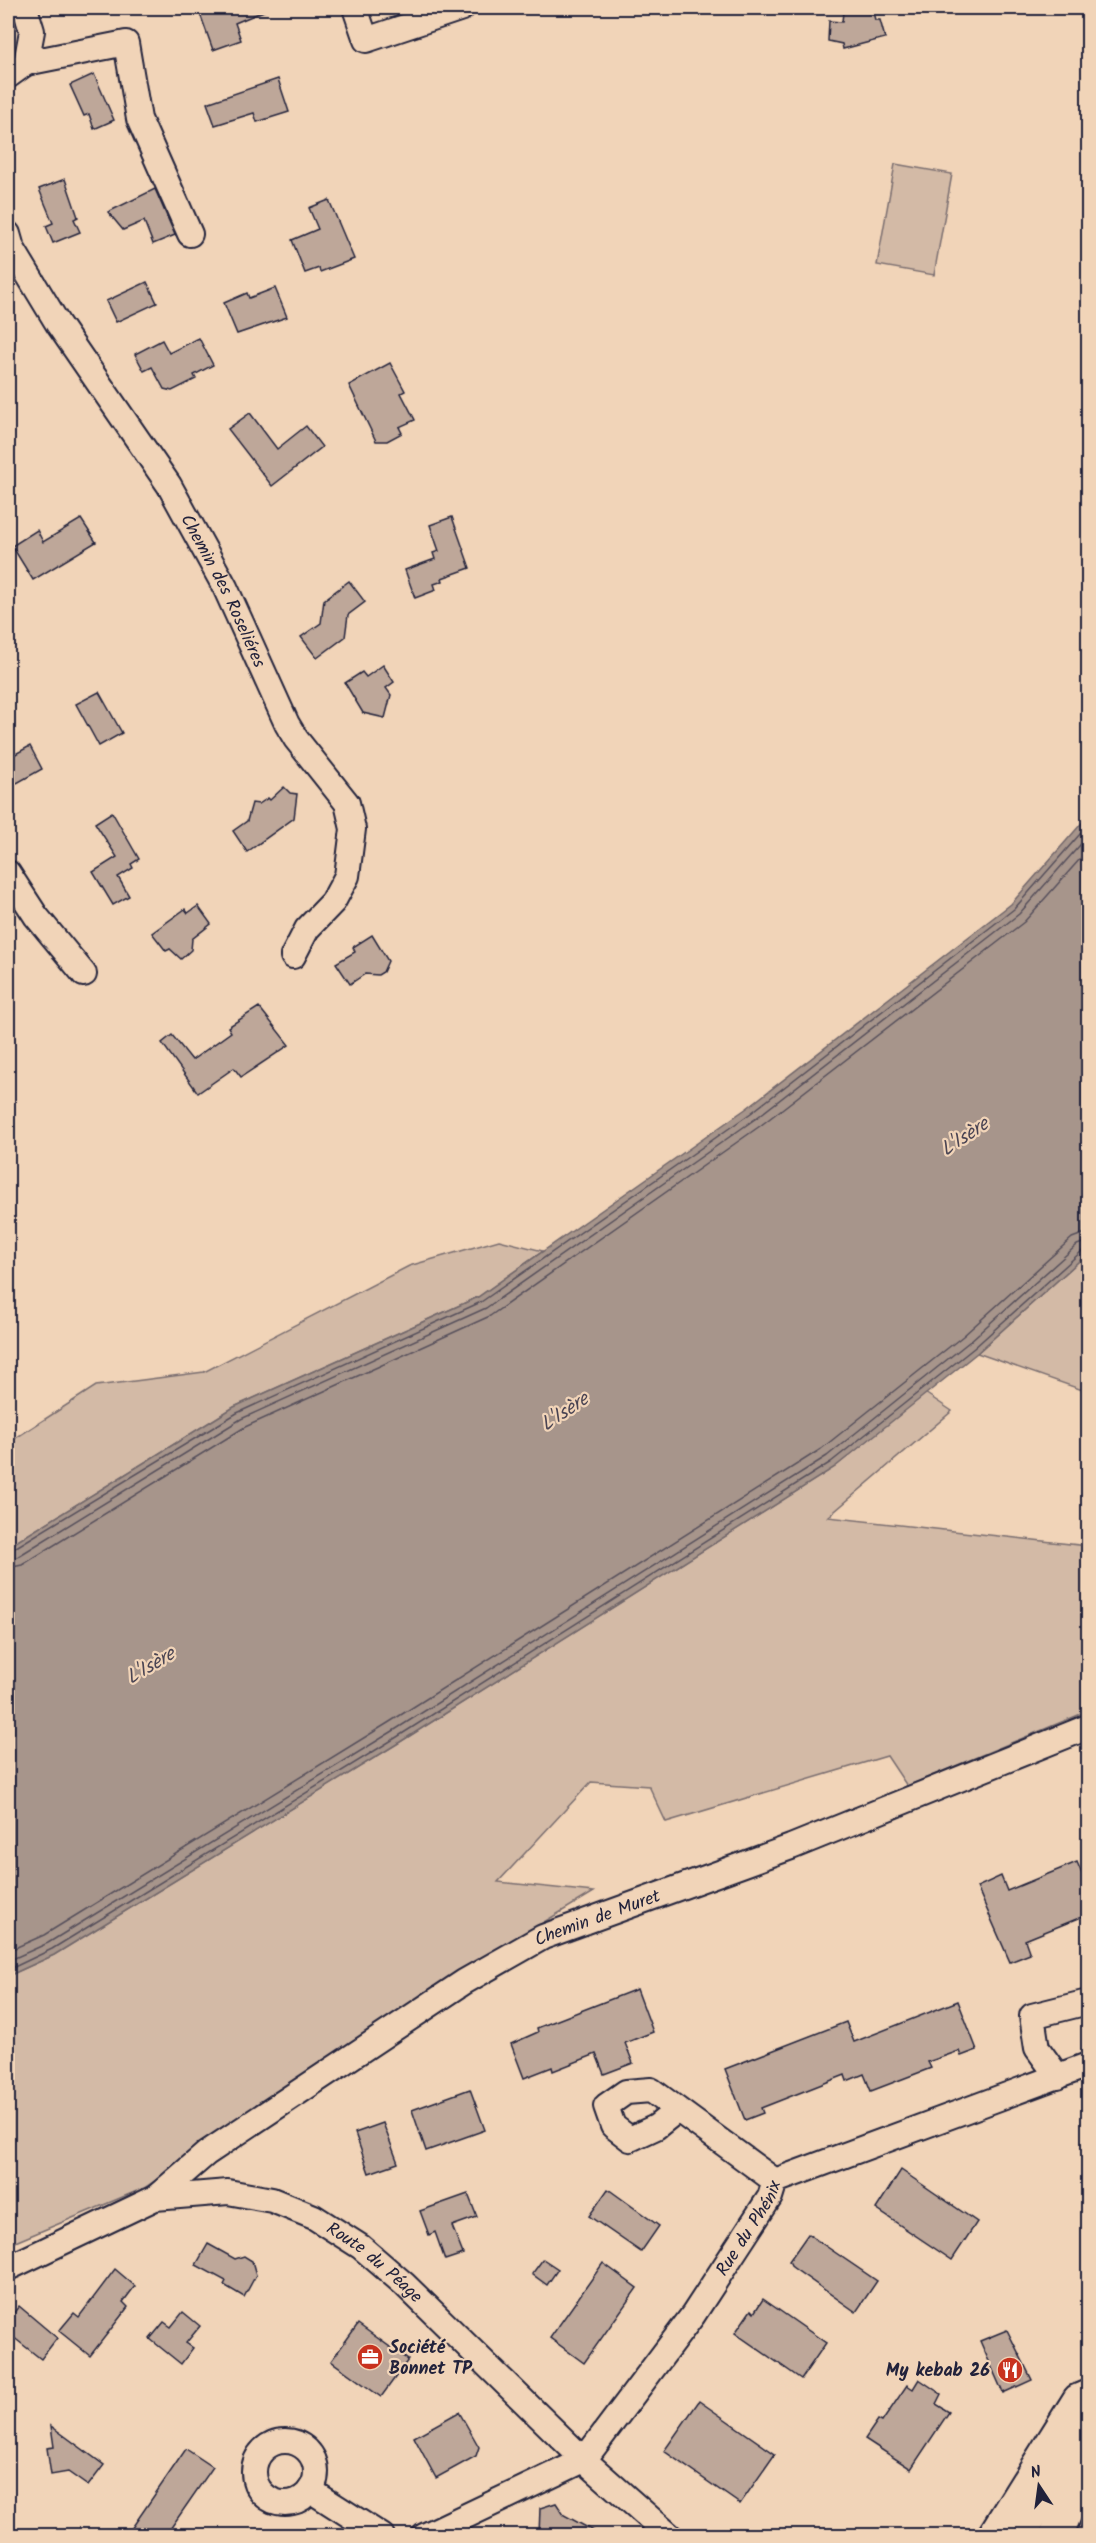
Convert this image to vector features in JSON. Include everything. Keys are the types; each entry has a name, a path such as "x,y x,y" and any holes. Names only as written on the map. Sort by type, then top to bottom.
{"main road":[{"path":"1019,2535 1089,2414"},
{"path":"1056,2535 1089,2458"}],"street":[{"path":"17,69 32,31 25,8"},
{"path":"355,8 366,40 462,8"},
{"path":"17,69 126,43 139,119 190,234"},
{"name":"Chemin des Roseliéres","path":"8,234 12,248 58,324 169,485 225,587 296,739 346,803 353,829 347,876 333,902 307,929 293,956"},
{"path":"8,873 36,916 84,974"},
{"name":"Chemin de Muret","path":"155,2198 185,2171 227,2140 464,1982 543,1937 791,1847 1089,1727"},
{"path":"1058,2076 1037,2048 1032,2016 1089,2002"},
{"name":"Rue du Phénix","path":"584,2460 693,2315 770,2197 775,2181 1089,2065"},
{"path":"676,2111 775,2181"},
{"name":"Route du Péage","path":"8,2268 155,2198 228,2192 272,2200 314,2217 361,2247 404,2284 584,2460 670,2535"},
{"path":"989,2535 1076,2397 1089,2392"},
{"path":"424,2535 584,2460"},
{"path":"310,2490 382,2535"}],"shaded area":[{"path":"895,164 952,174 934,275 877,265"},
{"path":"499,1240 543,1251 478,1297 234,1407 8,1547 8,1443 96,1386 204,1372 409,1266"},
{"path":"1088,1253 1088,1392 977,1353"},
{"path":"925,1393 952,1411 828,1517 1088,1546 1088,1711 907,1786 887,1756 666,1822 649,1786 591,1782 498,1882 594,1892 544,1922 144,2188 8,2245 8,1976 54,1955 400,1742 835,1467"}],"water":[{"name":"L'Isère","path":"1088,816 1088,1253 977,1353 835,1467 400,1742 54,1955 8,1976 8,1547 234,1407 478,1297 747,1108 1011,904"}],"building":[{"path":"198,8 271,8 235,23 241,40 213,50"},
{"path":"850,8 867,8 868,13 873,12 875,20 880,20 885,38 843,49 842,44 828,41 829,21 842,22 843,12 850,12"},
{"path":"94,74 114,120 94,129 89,114 84,116 70,85"},
{"path":"278,79 289,112 257,122 254,113 215,125 207,103"},
{"path":"65,179 78,217 74,219 80,232 53,243 46,226 53,223 39,189"},
{"path":"155,189 175,235 153,244 144,221 123,230 108,212"},
{"path":"329,200 354,259 320,272 319,268 305,273 292,240 318,229 309,208"},
{"path":"147,282 157,303 116,322 106,301"},
{"path":"275,288 287,317 237,334 224,303 247,293 249,298"},
{"path":"199,338 213,365 194,375 196,379 172,391 164,389 152,367 144,371 135,354 162,340 169,353"},
{"path":"390,363 405,391 401,393 415,420 399,427 402,433 387,441 376,441 349,385"},
{"path":"250,413 277,449 306,426 322,447 272,486 228,429"},
{"path":"452,517 470,568 442,578 443,581 434,584 436,590 415,598 405,570 435,559 433,553 439,551 430,525"},
{"path":"81,519 96,542 33,580 12,546 37,530 43,542"},
{"path":"349,581 365,602 348,615 345,637 317,658 301,637 321,623 324,600"},
{"path":"383,665 394,682 386,688 391,695 385,718 363,713 345,683 362,672 366,677"},
{"path":"99,692 122,733 99,746 76,704"},
{"path":"30,746 42,769 8,788 8,758"},
{"path":"284,787 290,793 297,794 294,818 247,852 233,831 247,821 252,803 259,804 268,798 270,800"},
{"path":"112,812 139,859 131,864 133,868 118,877 129,896 113,905 93,872 117,857 95,823"},
{"path":"198,906 211,924 192,939 191,950 181,959 170,949 166,951 152,933 185,909 188,913"},
{"path":"372,935 388,961 383,972 378,975 365,974 350,984 336,963 355,952 353,947"},
{"path":"259,1007 289,1045 241,1077 234,1068 198,1093 162,1043 172,1035 192,1060 231,1032 228,1027"},
{"path":"1077,1862 1083,1876 1089,1873 1089,1914 1025,1940 1030,1954 1010,1962 977,1887 1001,1876 1007,1891"},
{"path":"637,1989 653,2032 625,2043 633,2063 604,2074 596,2054 553,2071 552,2067 524,2078 511,2044 538,2032 537,2028"},
{"path":"958,2001 977,2050 961,2056 959,2051 928,2062 931,2068 871,2091 864,2074 847,2081 845,2075 761,2108 763,2113 745,2120 725,2069 846,2022 854,2042"},
{"path":"470,2089 485,2130 426,2151 412,2110"},
{"path":"383,2123 398,2163 369,2173 355,2133"},
{"path":"901,2170 977,2222 952,2260 876,2209"},
{"path":"608,2189 659,2226 641,2252 589,2216"},
{"path":"468,2194 477,2217 452,2226 463,2254 445,2260 435,2232 429,2235 420,2211"},
{"path":"808,2234 877,2281 856,2312 792,2267 789,2261"},
{"path":"208,2244 235,2259 244,2256 252,2261 256,2275 244,2297 224,2285 226,2281 196,2265"},
{"path":"543,2259 558,2269 547,2285 532,2274"},
{"path":"603,2263 637,2288 584,2363 550,2338"},
{"path":"115,2269 135,2286 123,2302 128,2307 90,2356 59,2331 74,2313 79,2317"},
{"path":"763,2299 826,2343 801,2379 735,2333 751,2310 754,2313"},
{"path":"19,2306 57,2338 41,2359 8,2333 8,2320"},
{"path":"183,2312 200,2326 186,2343 193,2348 181,2364 150,2339 164,2322 171,2327"},
{"path":"358,2324 408,2360 381,2397 331,2361"},
{"name":"My kebab 26","path":"1007,2330 1032,2380 1003,2393 980,2341"},
{"path":"919,2379 941,2394 936,2404 949,2412 911,2469 865,2439 878,2420 882,2422 907,2385 913,2389"},
{"path":"699,2401 775,2454 740,2504 664,2451"},
{"path":"459,2412 479,2447 476,2456 436,2478 414,2437"},
{"path":"51,2426 104,2465 88,2486 68,2472 51,2475 47,2448 54,2447"},
{"path":"186,2449 213,2467 166,2535 127,2535"},
{"path":"556,2503 564,2515 601,2535 539,2535 540,2508"}],"place":[{"name":"Société Bonnet TP","path":"370,2357"},
{"name":"My kebab 26","path":"1010,2370"}]}
